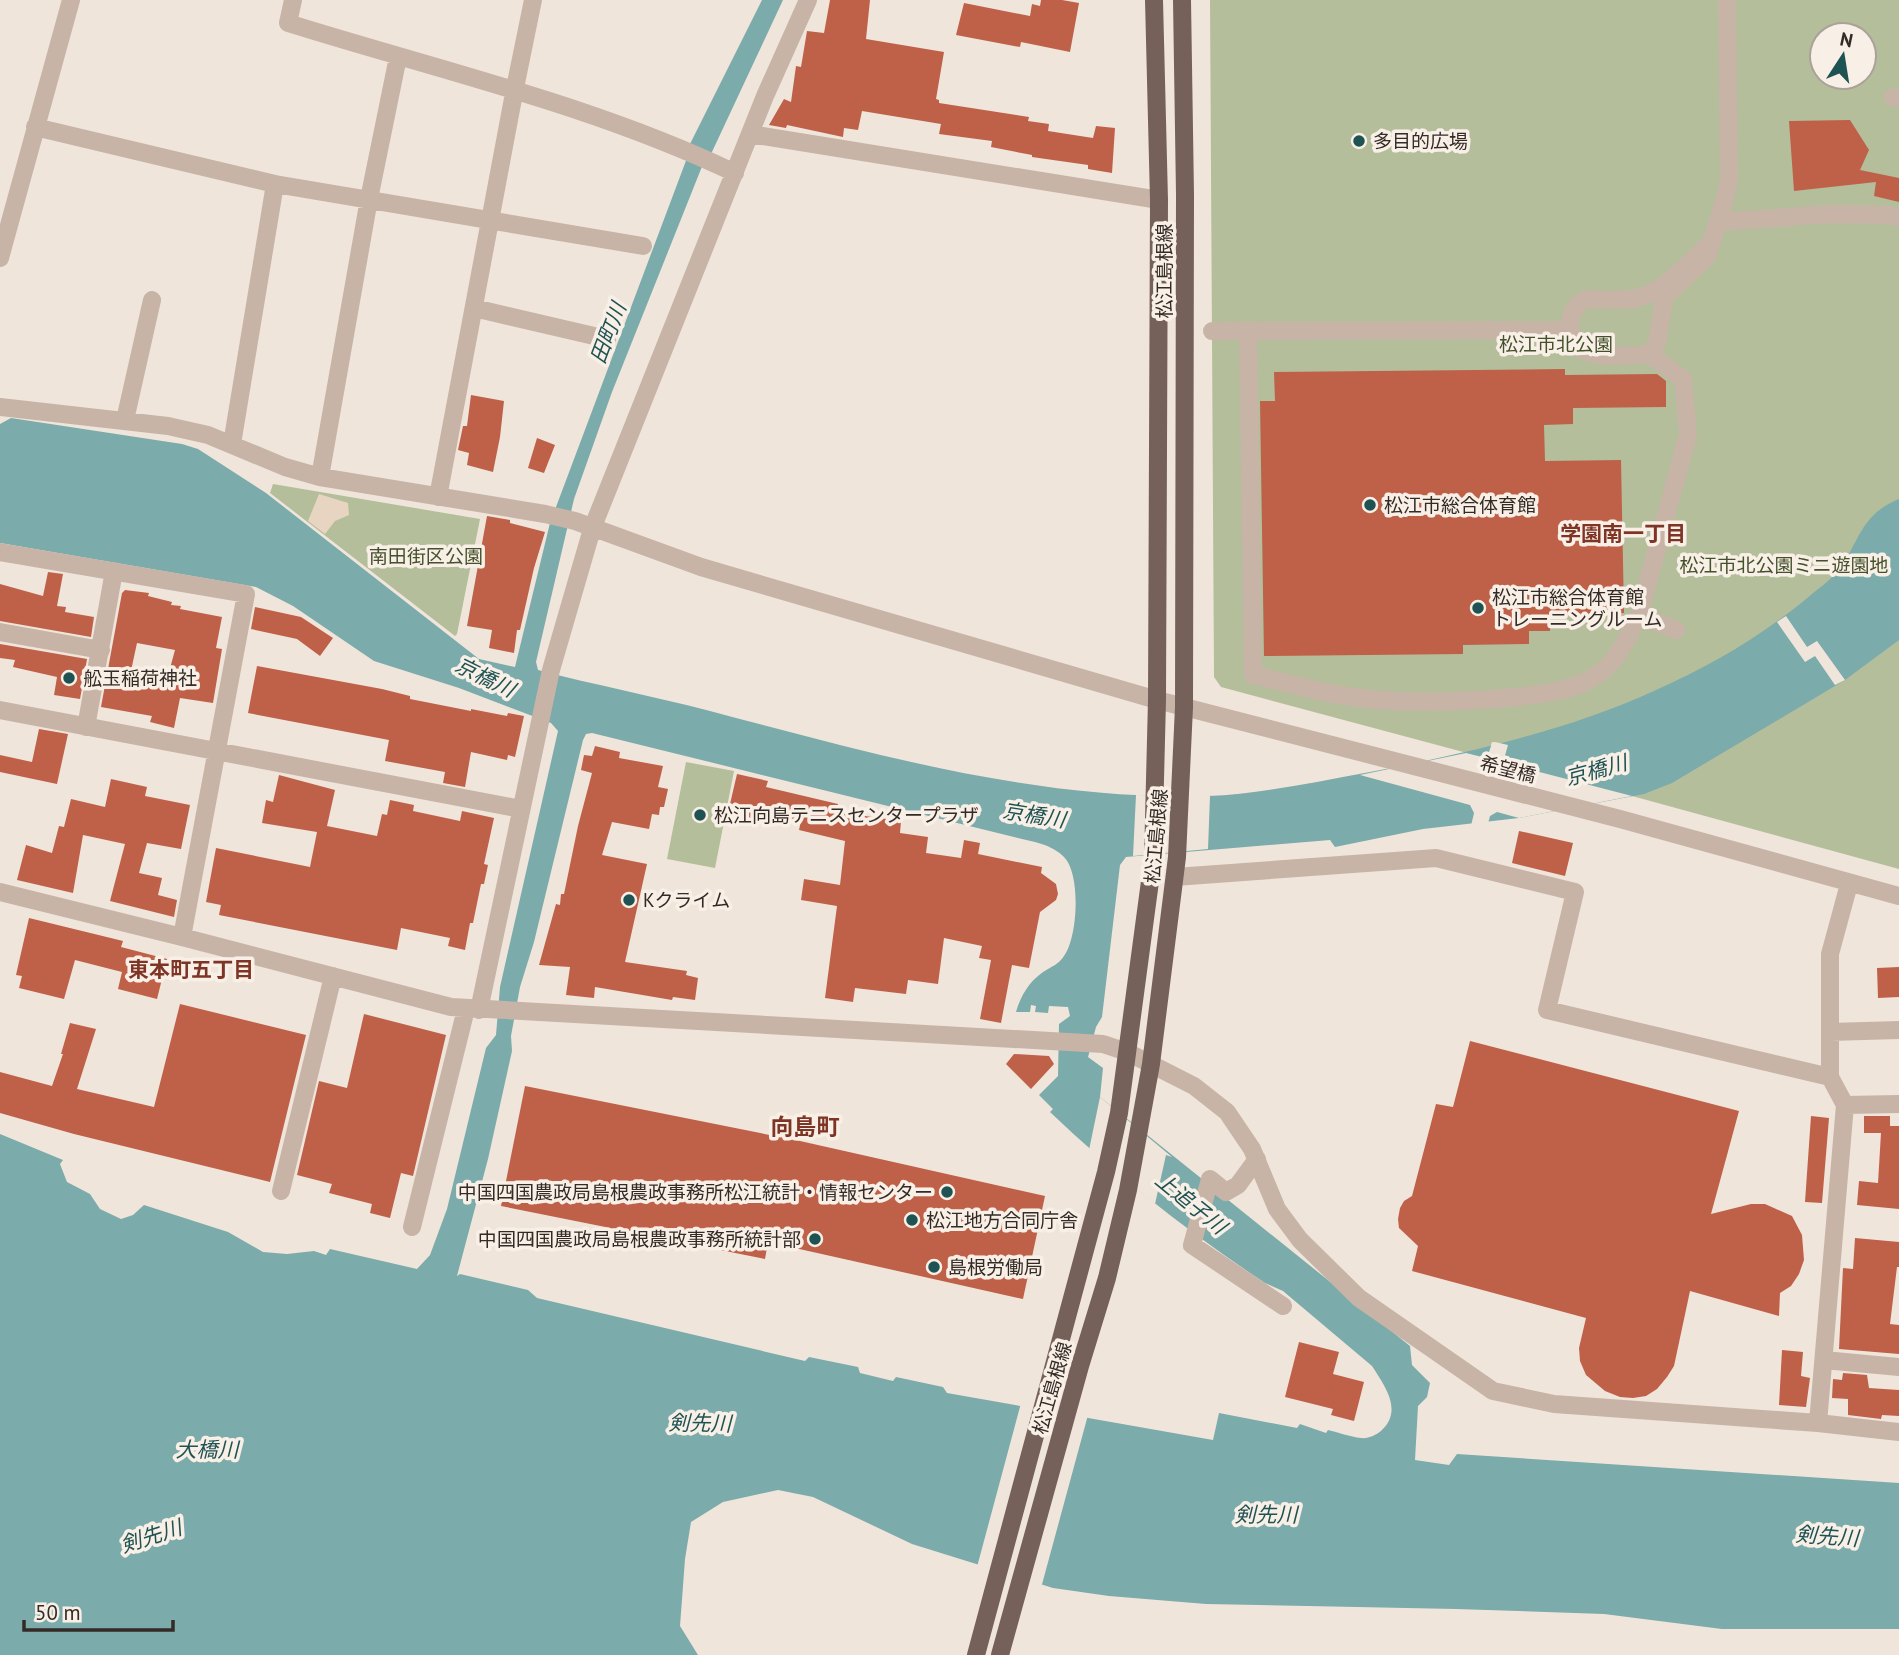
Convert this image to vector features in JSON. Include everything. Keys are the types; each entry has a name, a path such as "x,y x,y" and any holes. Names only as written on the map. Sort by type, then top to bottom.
{"main road":[{"name":"松江島根線","path":"976,1655 1106,1172 1119,1113 1153,859 1157,700 1159,200 1154,0"},
{"name":"松江島根線","path":"1000,1655 1107,1278 1128,1190 1151,1064 1175,877 1184,707 1185,195 1181,0"}],"street":[{"path":"0,258 71,0"},
{"path":"293,0 288,23 398,58 514,88 685,150 735,173"},
{"path":"438,497 514,88 534,0"},
{"path":"412,1227 478,1009 551,670 592,529 750,134 808,0"},
{"path":"1649,354 1657,343 1664,298 1707,256 1719,222 1728,180 1727,0"},
{"path":"320,477 369,199 398,58"},
{"path":"35,127 275,184 643,246"},
{"path":"750,134 1159,200"},
{"path":"232,444 275,184"},
{"path":"1719,222 1830,214 1889,215 1899,218"},
{"path":"1248,332 1253,675 1347,696 1402,701 1479,701 1548,693 1581,684 1597,676 1609,666 1623,647 1639,615 1688,434 1683,379 1649,354 1591,354 1580,350 1573,344 1571,315 1579,303 1586,299 1631,299 1644,296 1711,242"},
{"path":"125,420 152,300"},
{"path":"474,308 607,340"},
{"path":"1212,331 1570,330"},
{"name":"希望橋","path":"0,407 125,420 208,435 285,467 320,477 548,514 575,521 701,567 1157,700 1620,819 1899,896"},
{"path":"0,552 246,594 182,937"},
{"path":"86,727 114,571"},
{"path":"1639,615 1676,629"},
{"path":"0,632 101,650"},
{"path":"0,710 521,809"},
{"path":"1175,877 1436,858 1575,892 1547,1010 1830,1077"},
{"path":"1818,1423 1845,1105 1830,1077 1830,954 1849,884"},
{"path":"0,892 451,1007 1103,1044 1127,1052 1194,1086 1227,1112 1252,1149 1277,1209 1310,1249 1359,1298 1493,1391 1554,1404 1818,1423 1899,1432"},
{"path":"281,1191 333,976"},
{"path":"1830,1032 1899,1030"},
{"path":"1845,1105 1899,1104"},
{"path":"1256,1159 1238,1185 1226,1192 1210,1179 1192,1245 1283,1306"},
{"path":"1824,1360 1899,1367"}],"green space":[{"name":"松江市北公園","path":"1210,0 1899,0 1899,869 1632,796 1507,745 1492,742 1489,752 1482,757 1221,687 1214,677"},
{"name":"南田街区公園","path":"273,484 480,519 457,634 455,636 270,493"},
{"name":"松江向島テニスセンタープラザ","path":"686,762 734,771 715,868 667,859"}],"shaded area":[{"path":"319,494 348,503 349,515 335,521 325,534 308,521"}],"water":[{"path":"762,0 783,0 711,154 703,164 612,392 574,499 536,662 538,670 894,758 1018,783 1144,796 1249,793 1484,748 1571,723 1656,690 1737,648 1794,609 1834,575 1860,532 1875,514 1899,499 1899,640 1845,680 1672,783 1644,794 1519,818 1423,829 1335,847 1330,840 1126,857 1120,865 1102,1017 1096,1027 1088,1057 1103,1068 1100,1097 1410,1346 1412,1365 1430,1383 1427,1397 1418,1406 1415,1460 1449,1465 1457,1454 1899,1483 1899,1629 1722,1629 1604,1614 1206,1604 1109,1596 1053,1588 912,1544 813,1497 778,1490 723,1502 691,1522 680,1626 698,1655 0,1655 0,1134 63,1160 60,1164 67,1182 90,1194 100,1209 121,1219 133,1215 144,1205 228,1232 263,1252 287,1254 314,1251 326,1255 330,1249 417,1269 430,1255 447,1209 486,1048 496,1035 500,987 558,731 551,723 459,688 374,661 293,606 256,587 0,543 0,424 11,418 182,444 198,449 266,493 479,659 515,667 550,523 687,158 689,146","holes":["592,733 1040,844 1064,857 1073,877 1076,906 1069,947 1060,961 1030,985 1016,1012 1030,1012 1031,1005 1036,1006 1035,1012 1048,1013 1049,1006 1068,1007 1070,1016 1059,1024 1058,1076 1039,1095 1053,1109 1050,1112 1127,1181 1236,1264 1283,1291 1372,1366 1390,1398 1391,1415 1381,1431 1361,1438 1328,1430 1326,1433 1300,1424 1297,1428 1219,1413 1213,1440 947,1393 943,1387 896,1377 893,1381 860,1373 858,1367 809,1357 805,1361 537,1298 528,1290 460,1274 457,1276 488,1159 512,1051 511,1036 520,987 534,942 583,740 586,734"]}],"pier":[{"path":"1786,616 1807,647 1817,641 1845,680 1835,685 1815,656 1805,662 1777,622"},
{"path":"1495,742 1508,745 1504,759 1509,764 1632,796 1519,818 1497,812 1490,816 1487,827 1474,827 1471,826 1474,813 1470,805 1360,775 1466,753 1482,757"},
{"path":"1136,795 1210,796 1208,849 1133,856"},
{"path":"1100,1097 1172,1157 1166,1155 1155,1204 1089,1150"},
{"path":"1021,1403 1088,1415 1041,1588 977,1567"}],"building":[{"path":"830,0 870,0 866,39 944,52 936,99 939,103 1029,117 1028,121 1049,124 1048,131 1093,138 1096,126 1115,128 1112,173 1088,169 1088,165 1032,157 991,147 992,141 939,134 941,124 862,111 858,130 844,128 843,137 787,125 786,128 769,125 784,99 791,102 796,66 801,67 807,31 824,33"},
{"path":"1041,0 1079,3 1070,52 1021,42 1020,47 956,35 964,3 1030,16 1032,4 1040,6"},
{"path":"1850,120 1869,150 1860,170 1899,178 1899,202 1874,196 1876,182 1794,191 1789,121"},
{"name":"松江市総合体育館","path":"1565,369 1565,375 1657,374 1666,381 1666,407 1573,408 1573,424 1544,425 1545,461 1621,460 1624,613 1550,614 1550,631 1529,631 1529,644 1463,645 1463,654 1264,656 1260,401 1275,401 1274,372"},
{"path":"471,395 504,401 493,472 467,465 469,453 458,450 463,426 467,426"},
{"path":"537,438 555,445 544,473 528,468"},
{"path":"487,516 510,520 510,523 545,532 520,630 517,630 514,653 489,648 492,630 467,626"},
{"path":"48,572 63,574 57,606 66,607 65,612 94,617 91,637 0,621 0,584 43,596"},
{"path":"125,590 149,593 148,596 181,606 180,609 222,617 216,648 222,649 213,703 180,698 174,728 150,722 152,716 101,707 122,593","holes":["137,643 175,650 166,683 159,685 129,680"]},
{"path":"255,607 301,617 333,638 320,656 297,639 251,629"},
{"path":"0,644 87,659 80,699 54,695 57,677 13,667 15,660 0,658"},
{"path":"257,666 382,689 410,696 410,699 471,711 524,716 515,757 508,755 507,760 471,752 465,787 443,783 445,772 385,761 389,740 248,713"},
{"path":"39,729 68,734 57,784 0,772 0,755 32,762"},
{"path":"595,746 620,752 619,758 663,766 658,787 668,789 664,807 660,807 659,815 652,814 649,829 612,822 602,855 647,864 625,962 687,971 686,975 698,978 695,1000 673,997 672,1000 595,987 594,998 566,995 570,967 539,965 556,904 560,905 561,894 564,894 592,773 581,770 584,755 592,756"},
{"path":"737,774 768,781 766,787 838,804 836,812 901,821 900,833 928,837 926,853 961,858 964,840 980,843 978,854 1042,867 1041,873 1056,884 1058,894 1056,900 1040,912 1029,968 1012,965 1001,1023 980,1019 991,960 979,958 982,946 944,938 938,984 908,980 906,994 855,988 853,1002 825,998 837,906 801,900 804,879 840,885 845,841 799,830 801,821 770,813 767,825 744,819 747,808 730,804"},
{"path":"279,775 335,790 327,826 377,836 382,814 387,815 390,800 414,805 413,811 460,821 462,811 494,818 484,864 488,865 484,884 481,884 465,950 448,946 450,938 401,928 397,950 219,915 221,905 206,902 216,848 310,867 317,832 262,823 266,800 273,802"},
{"path":"111,779 147,787 145,796 190,805 181,849 147,843 139,873 162,878 158,895 177,900 174,917 110,901 125,844 83,835 73,893 17,880 26,845 52,853 59,826 64,827 71,799 105,807"},
{"path":"1519,831 1573,843 1565,876 1512,863"},
{"path":"29,918 123,941 121,947 167,959 157,999 118,989 122,972 75,960 64,999 19,988 22,976 16,975"},
{"path":"1899,967 1899,997 1878,998 1877,968"},
{"path":"180,1004 306,1035 270,1182 0,1113 0,1072 52,1086 70,1023 96,1029 77,1089 154,1107"},
{"path":"364,1014 446,1035 413,1176 401,1173 390,1218 370,1213 372,1204 329,1193 332,1184 297,1175 319,1081 347,1088"},
{"path":"1470,1041 1739,1111 1711,1214 1751,1204 1765,1204 1792,1216 1802,1235 1804,1260 1791,1286 1780,1293 1779,1316 1690,1291 1674,1366 1667,1377 1657,1389 1646,1396 1620,1397 1605,1391 1586,1375 1580,1361 1579,1348 1586,1318 1412,1271 1418,1246 1399,1228 1400,1208 1404,1201 1412,1196 1436,1104 1453,1107"},
{"path":"1014,1054 1049,1056 1054,1064 1031,1089 1006,1064"},
{"path":"525,1086 800,1141 1045,1196 1023,1299 768,1242 765,1259 501,1206"},
{"path":"1811,1116 1829,1118 1822,1203 1805,1202"},
{"path":"1864,1116 1890,1116 1890,1126 1899,1126 1899,1209 1857,1205 1859,1181 1878,1183 1881,1133 1864,1133"},
{"path":"1855,1238 1899,1242 1899,1267 1890,1324 1899,1325 1899,1354 1839,1349 1843,1268 1853,1269"},
{"path":"1299,1342 1339,1352 1333,1374 1364,1382 1354,1421 1331,1415 1333,1409 1285,1397"},
{"path":"1782,1350 1803,1352 1801,1376 1810,1378 1806,1407 1779,1405"},
{"path":"1843,1373 1867,1375 1869,1388 1899,1390 1899,1416 1882,1415 1881,1419 1848,1415 1848,1399 1832,1398 1833,1379 1842,1380"}],"place":[{"name":"多目的広場","path":"1359,141"},
{"name":"松江市総合体育館","path":"1370,505"},
{"name":"松江市総合体育館 トレーニングルーム","path":"1478,608"},
{"name":"舩玉稲荷神社","path":"69,678"},
{"name":"松江向島テニスセンタープラザ","path":"700,815"},
{"name":"Kクライム","path":"629,900"},
{"name":"中国四国農政局島根農政事務所松江統計・情報センター","path":"947,1192"},
{"name":"松江地方合同庁舎","path":"912,1220"},
{"name":"中国四国農政局島根農政事務所統計部","path":"815,1239"},
{"name":"島根労働局","path":"934,1267"}],"district":[{"name":"学園南一丁目","path":"1623,533"},
{"name":"東本町五丁目","path":"191,969"},
{"name":"向島町","path":"805,1126"}],"water label":[{"name":"田町川","path":"608,333"},
{"name":"京橋川","path":"485,677"},
{"name":"京橋川","path":"1596,770"},
{"name":"京橋川","path":"1034,815"},
{"name":"上追子川","path":"1191,1203"},
{"name":"剣先川","path":"700,1423"},
{"name":"大橋川","path":"207,1449"},
{"name":"剣先川","path":"1266,1514"},
{"name":"剣先川","path":"151,1536"},
{"name":"剣先川","path":"1827,1536"}],"park label":[{"name":"松江市北公園ミニ遊園地","path":"1784,565"}]}
